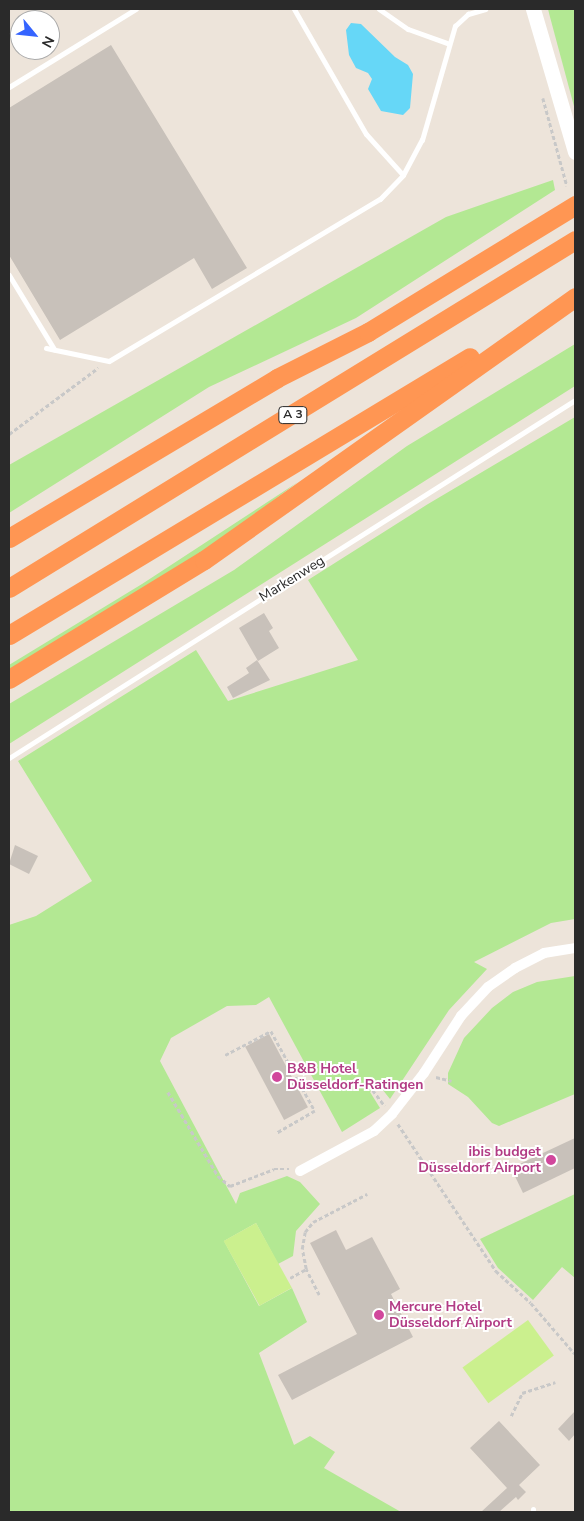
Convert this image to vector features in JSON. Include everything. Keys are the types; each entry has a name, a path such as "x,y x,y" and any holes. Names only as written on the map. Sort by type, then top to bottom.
{"highway":[{"path":"9,543 16,534 278,378 368,332 575,205"},
{"name":"A 3","path":"9,588 575,240"},
{"path":"9,635 575,295"},
{"path":"9,679 204,560 575,295"}],"main road":[{"path":"533,9 575,152"}],"street":[{"path":"300,1171 374,1131 392,1114 424,1073 461,1016 488,987 515,968 544,953 575,948"}],"lane":[{"path":"9,87 136,9"},
{"path":"294,9 366,134 402,175"},
{"path":"379,9 408,29 447,43"},
{"path":"46,348 109,360 380,199 402,175 422,140 447,43 454,26 468,14 485,9"},
{"path":"9,276 54,349"},
{"name":"Markenweg","path":"9,758 575,400"}],"path":[{"path":"9,434 109,360"},
{"path":"225,1055 271,1031 315,1110 276,1133"},
{"path":"424,1073 452,1081"},
{"path":"368,1085 392,1114 496,1271 531,1303 575,1354"},
{"path":"168,1092 218,1176 230,1186 274,1169 300,1171"},
{"path":"319,1295 306,1269 302,1240 309,1225 367,1194"},
{"path":"290,1278 306,1269"},
{"path":"511,1416 522,1393 555,1382"}],"green space":[{"path":"548,9 575,9 575,110 550,17"},
{"path":"553,180 555,190 356,318 209,387 9,513 9,465 446,217"},
{"path":"575,344 575,386 9,744 9,704 234,570 407,446"},
{"path":"575,417 575,919 551,923 474,962 487,969 449,1010 390,1099 378,1084 370,1092 380,1108 342,1132 269,997 256,1005 227,1006 171,1038 160,1061 236,1204 240,1193 287,1176 300,1182 320,1204 296,1231 293,1256 278,1264 256,1223 224,1241 259,1306 292,1288 307,1322 259,1353 294,1445 310,1436 335,1452 324,1468 401,1512 9,1512 9,925 36,916 92,881 18,761 196,650 228,701 358,660 308,580 428,504"},
{"path":"298,482 188,564 9,674 9,665 142,584"},
{"path":"575,976 575,1094 499,1126 492,1123 468,1097 448,1084 448,1073 464,1038 492,1008 513,992 537,982"},
{"path":"575,1194 575,1278 562,1267 533,1300 498,1268 480,1239"},
{"path":"256,1223 292,1288 260,1306 224,1241"},
{"path":"528,1320 554,1356 488,1403 462,1368"}],"water":[{"path":"351,23 361,24 395,57 408,65 413,74 410,108 403,115 381,111 368,89 372,79 368,73 356,68 349,55 346,30"}],"building":[{"path":"111,45 247,268 212,289 194,258 60,340 9,255 9,108"},
{"path":"264,613 273,628 269,631 279,648 258,661 239,628"},
{"path":"257,660 270,680 233,698 227,687 249,673 246,668"},
{"path":"15,845 38,856 29,874 9,864"},
{"name":"B&B Hotel Düsseldorf-Ratingen","path":"269,1034 308,1107 284,1120 245,1047"},
{"name":"ibis budget Düsseldorf Airport","path":"575,1138 575,1168 523,1193 511,1168"},
{"name":"Mercure Hotel Düsseldorf Airport","path":"336,1230 346,1250 372,1237 400,1289 391,1294 413,1337 292,1400 278,1375 357,1334 310,1243"},
{"path":"575,1411 575,1434 569,1441 558,1429"},
{"path":"499,1421 540,1465 519,1485 526,1492 518,1500 516,1497 499,1512 481,1512 507,1488 470,1448"}],"place":[{"name":"B&B Hotel Düsseldorf-Ratingen","path":"277,1077"},
{"name":"ibis budget Düsseldorf Airport","path":"551,1160"},
{"name":"Mercure Hotel Düsseldorf Airport","path":"379,1315"}]}
